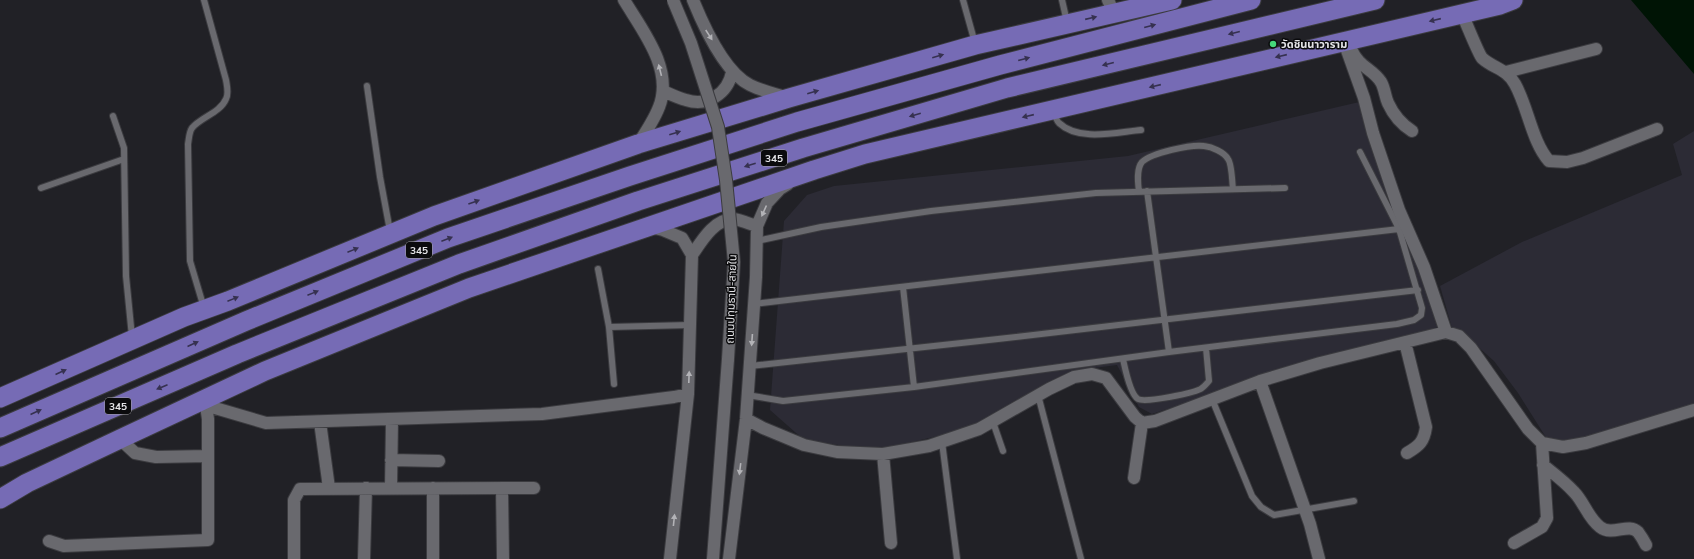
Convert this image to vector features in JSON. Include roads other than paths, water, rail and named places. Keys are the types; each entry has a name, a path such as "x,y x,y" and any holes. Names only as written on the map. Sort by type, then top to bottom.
{"main road":[{"path":"0,398 184,317 434,216 638,144 789,98 975,45 1068,24 1111,6 1172,0"},
{"name":"345","path":"0,428 246,321 448,238 630,176 797,122 1000,65 1251,0"},
{"name":"345","path":"0,457 237,354 459,264 638,201 804,148 1007,88 1375,0"},
{"path":"5,496 205,399 311,352 470,288 814,170 865,154 1500,5 1513,0"},
{"path":"845,83 1000,65"},
{"path":"865,154 1007,88"},
{"path":"161,358 184,317"},
{"path":"237,354 311,352"}],"street":[{"path":"624,0 652,45 662,77 663,91 660,106 654,119 638,144"},
{"name":"ถนนปทุมธานี-สายใน","path":"673,0 691,43 718,128 726,180 734,262 713,559"},
{"path":"693,0 705,30 732,72 750,85 789,98"},
{"path":"1462,14 1481,56 1491,66 1506,72 1514,83 1521,95 1542,153 1549,161 1567,162 1583,158 1657,129"},
{"path":"1346,41 1358,62 1371,71 1381,82 1388,102 1397,119 1412,131"},
{"path":"1346,41 1364,98 1373,133 1399,210 1424,267 1446,332"},
{"path":"1506,72 1596,49"},
{"path":"663,91 687,101 703,102 722,93 730,83 732,72"},
{"path":"729,559 746,419 754,304 757,226 767,203 780,189 814,170"},
{"path":"692,255 707,234 720,223 732,219 757,226"},
{"path":"646,227 663,230 682,238 692,255 688,394 670,559"},
{"path":"746,419 763,428 804,445 837,452 883,454 929,446 979,429 1038,395 1074,377 1092,374 1106,378 1135,417 1142,423 1155,421 1260,381 1320,363 1446,332 1459,336 1471,348 1528,430 1542,443 1563,447 1586,443 1694,410"},
{"path":"1405,342 1426,427 1425,438 1417,447 1407,453"},
{"path":"1260,381 1310,524 1319,559"},
{"path":"205,399 215,408 266,423 542,414 688,394"},
{"path":"49,541 64,546 208,540 208,419 205,399"},
{"path":"391,488 392,419"},
{"path":"320,422 328,488"},
{"path":"1134,478 1142,423"},
{"path":"120,439 135,453 156,457 208,456"},
{"path":"1514,543 1542,527 1547,518 1542,443"},
{"path":"883,454 891,543"},
{"path":"391,460 439,461"},
{"path":"1543,465 1574,491 1590,516 1600,527 1608,531 1630,528 1637,531 1646,545"},
{"path":"364,559 366,488"},
{"path":"433,488 433,559"},
{"path":"502,488 503,559"},
{"path":"294,559 294,500 300,489 534,488"}],"lane":[{"path":"205,309 190,260 188,144 191,129 205,116 218,109 226,100 227,94 226,80 204,1 212,0"},
{"path":"964,0 975,45"},
{"path":"1062,0 1068,24"},
{"path":"367,86 380,177 391,234"},
{"path":"1053,110 1058,122 1069,130 1084,134 1141,130"},
{"path":"113,116 124,148 126,276 132,340"},
{"path":"1139,192 1138,173 1141,162 1149,157 1175,148 1204,146 1222,153 1229,160 1233,189"},
{"path":"748,395 783,401 914,387 1169,352 1397,324 1414,320 1421,315 1422,308 1399,229 1360,152"},
{"path":"41,188 124,159"},
{"path":"757,241 821,227 931,211 1096,193 1284,188"},
{"path":"1147,191 1169,352"},
{"path":"754,304 1399,229"},
{"path":"598,268 609,327 614,384"},
{"path":"903,287 914,387"},
{"path":"750,366 1418,290"},
{"path":"609,327 690,325"},
{"path":"1123,359 1133,393 1138,399 1145,401 1162,399 1202,389 1208,381 1206,348"},
{"path":"1038,395 1081,559"},
{"path":"1212,399 1252,496 1262,507 1274,515 1354,501"},
{"path":"993,422 1003,451"},
{"path":"942,442 957,559"}],"place":[{"name":"วัดชินนาวาราม","path":"1273,44"}]}
